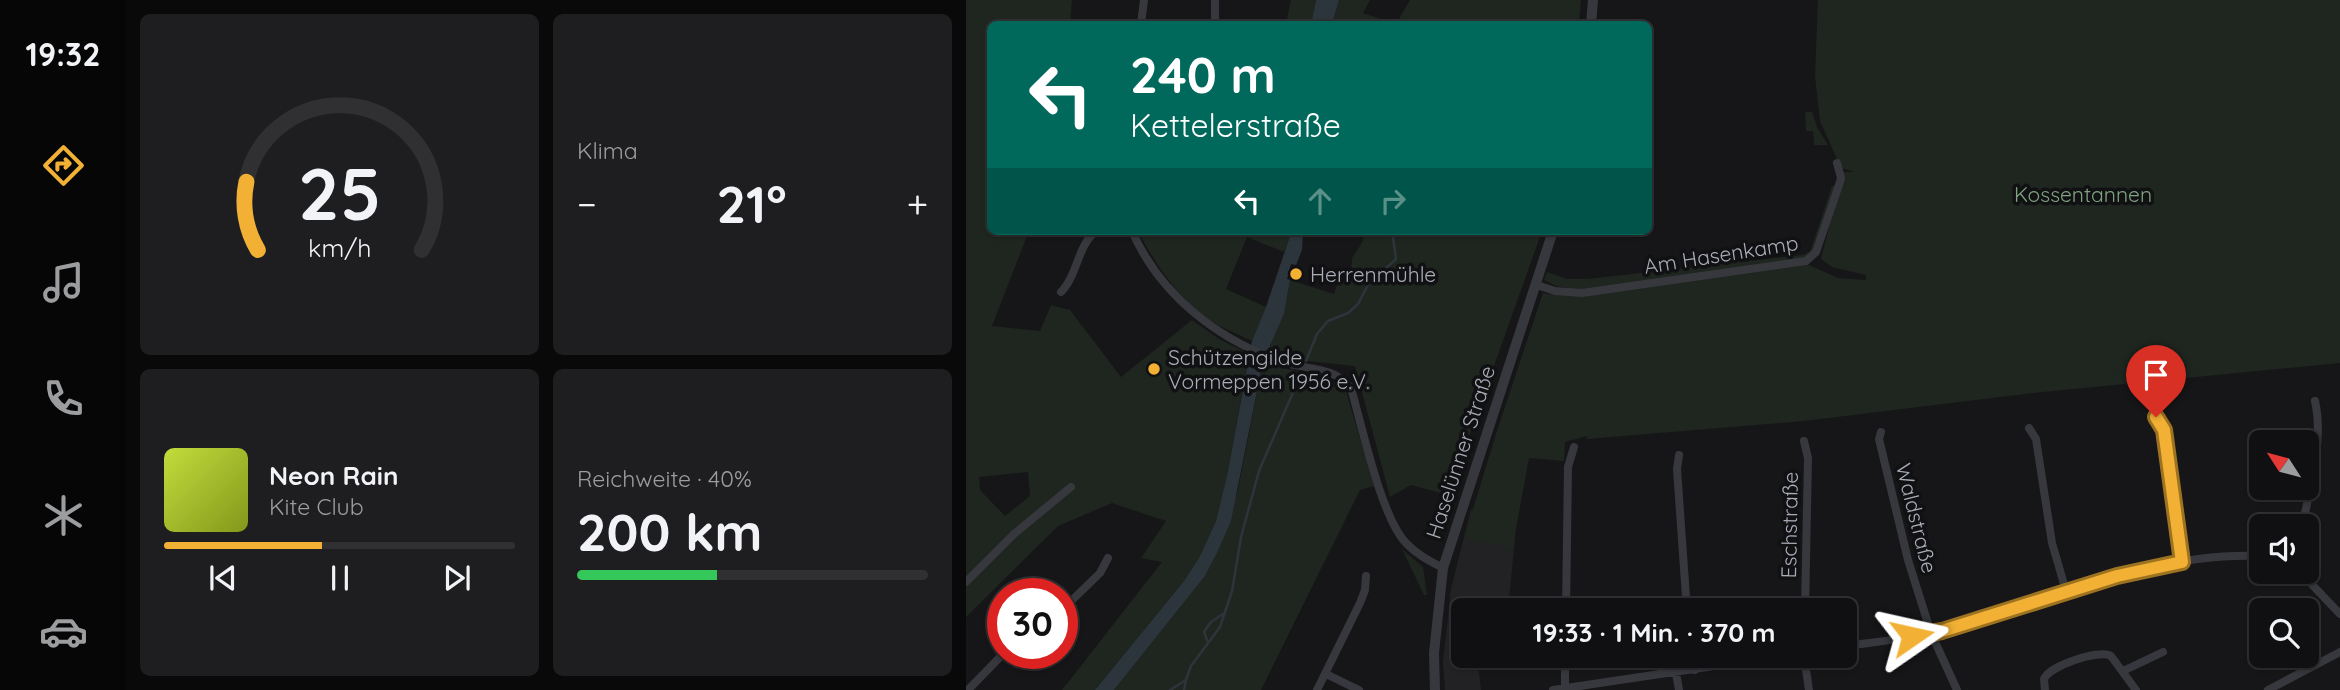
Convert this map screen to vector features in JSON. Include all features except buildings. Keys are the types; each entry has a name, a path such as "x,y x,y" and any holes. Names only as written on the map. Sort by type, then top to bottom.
{"street":[{"path":"1141,21 1144,0"},
{"path":"1214,21 1216,0"},
{"path":"1591,21 1593,0"},
{"name":"Am Hasenkamp","path":"1536,285 1582,293 1806,261 1816,253 1839,185 1841,178 1837,163"},
{"path":"1060,292 1069,283 1085,244 1093,235"},
{"path":"1134,235 1152,265 1187,308 1207,325 1279,361 1342,377 1351,388 1379,485 1394,525 1405,543 1443,568"},
{"name":"Haselünner Straße","path":"1435,690 1434,641 1443,568 1552,235"},
{"path":"2304,514 2316,454 2319,417 2315,401"},
{"path":"2156,417 2164,430 2182,562"},
{"path":"2029,428 2036,439 2052,543 2066,591"},
{"name":"Waldstraße","path":"1881,432 1879,439 1908,560 1931,633 1957,690"},
{"name":"Eschstraße","path":"1804,441 1808,458 1805,598"},
{"path":"1566,598 1568,467 1574,447"},
{"path":"1679,455 1676,469 1686,598"},
{"path":"966,582 1014,534 1071,487"},
{"path":"1857,644 1931,633 2117,576 2182,562 2249,557"},
{"path":"1078,594 1100,573 1108,558"},
{"path":"1317,690 1360,603 1366,576"},
{"path":"2311,584 2340,614"},
{"path":"2123,671 2163,652"},
{"path":"2268,690 2340,652"},
{"path":"2045,690 2044,679 2050,670 2096,653 2107,653 2136,690"},
{"path":"1565,668 1565,688"},
{"path":"1553,690 1707,668"},
{"path":"1806,668 1809,690"},
{"path":"968,690 988,669"},
{"path":"1676,673 1679,690"},
{"path":"1326,674 1353,689"}],"shaded area":[{"path":"1316,0 1339,0 1333,21 1312,21"},
{"path":"1303,235 1302,250 1296,265 1291,264 1284,314 1263,361 1231,521 1205,576 1114,690 1095,690 1184,581 1199,558 1216,521 1252,341 1290,236"},
{"path":"1471,509 1517,516 1509,598 1451,598 1451,668 1478,668 1481,690 1445,690 1443,662 1451,589"}],"green space":[{"path":"966,0 1072,0 1070,21 987,21 987,235 1027,235 992,326 1040,331 1051,305 1070,310 1121,377 1192,320 1219,339 1249,354 1216,521 1199,558 1184,581 1095,690 1062,690 1162,562 1141,558 1166,521 1112,503 1058,526 1005,578 987,578 987,596 966,617","holes":["1028,472 1030,496 1005,516 980,490 979,477"]},
{"path":"1291,0 1316,0 1312,21 1287,21"},
{"path":"1339,0 1370,0 1363,13 1387,21 1333,21"},
{"path":"1410,0 1581,0 1579,21 1398,21"},
{"name":"Kossentannen","path":"1818,0 2340,0 2340,363 2033,393 1804,421 1587,439 1587,436 1565,442 1564,461 1529,458 1512,551 1502,550 1502,544 1472,542 1465,535 1543,293 1555,295 1807,264 1838,278 1866,280 1866,275 1832,267 1821,259 1843,172 1854,172 1841,168 1820,121 1815,76"},
{"path":"1805,112 1812,112 1828,145 1814,145 1813,131 1806,131"},
{"path":"1832,186 1838,186 1812,253 1804,258 1582,290 1556,286 1544,280 1547,272 1567,279 1587,279 1802,255 1810,252"},
{"path":"1140,235 1290,236 1284,252 1247,237 1226,289 1266,307 1252,341 1196,310 1151,255"},
{"path":"1363,235 1541,235 1448,495 1411,485 1390,497 1355,366 1298,360 1268,348 1284,314 1290,280 1334,294 1340,277 1351,276 1352,258 1363,241"},
{"path":"1263,361 1328,379 1346,391 1374,486 1360,490 1261,690 1114,690 1205,576 1217,553 1238,490"},
{"path":"1402,549 1423,567 1427,595 1424,595"}],"waterway":[{"path":"1306,361 1317,334 1328,321 1348,313 1358,304 1368,285 1396,259 1393,235"},
{"path":"1170,690 1186,680 1191,666 1220,627 1232,591 1241,537 1259,471 1301,374"},
{"path":"1207,640 1204,632 1211,622 1223,614"},
{"path":"1184,690 1186,680"}],"place":[{"name":"Herrenmühle","path":"1296,274"},
{"name":"Schützengilde Vormeppen 1956 e.V.","path":"1154,369"}],"route":[{"path":"1912,636 1942,631 2117,576 2182,562 2164,430 2156,417"}]}
